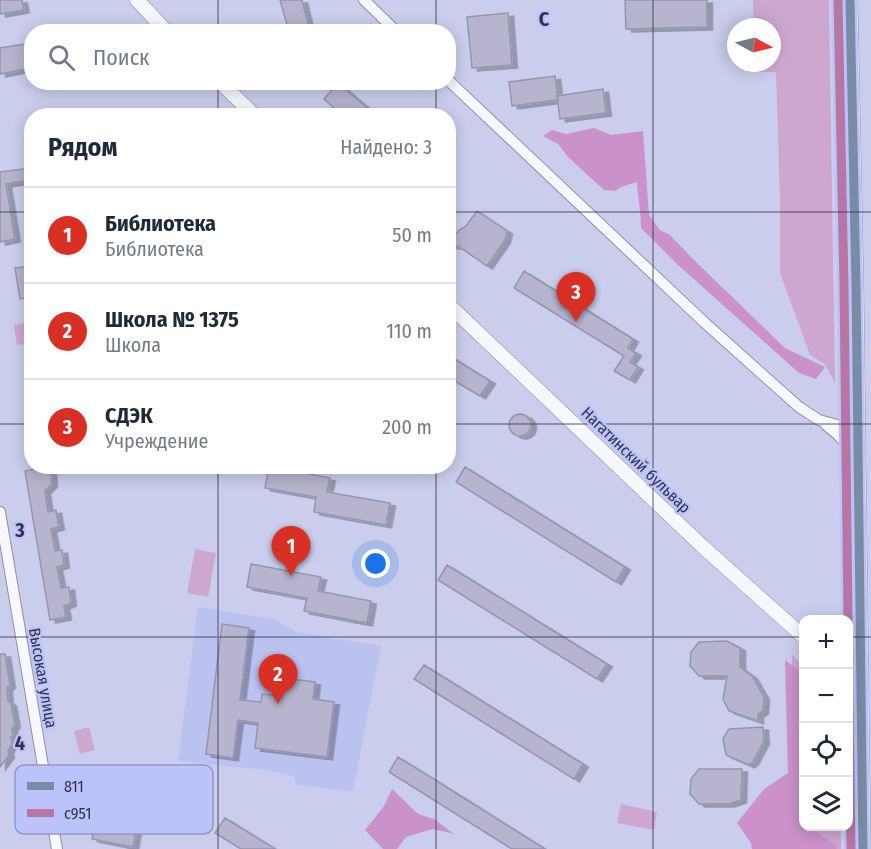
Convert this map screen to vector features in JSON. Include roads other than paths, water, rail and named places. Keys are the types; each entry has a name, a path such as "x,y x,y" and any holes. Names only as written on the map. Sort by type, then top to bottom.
{"main road":[{"path":"850,0 858,457 855,664 861,688 863,849"}],"street":[{"path":"137,0 159,24"},
{"path":"364,0 389,24"},
{"path":"456,88 705,322 799,407 837,434 858,457"},
{"path":"228,90 247,108"},
{"name":"Нагатинский бульвар","path":"456,312 702,546 799,633"},
{"path":"819,420 837,425 857,426"},
{"name":"Высокая улица","path":"0,512 43,765"},
{"path":"853,681 861,688"},
{"name":"Высокая улица","path":"54,834 57,849"}],"place":[{"name":"СДЭК","path":"576,322"},
{"name":"Библиотека","path":"291,576"},
{"name":"Школа № 1375","path":"278,704"}]}
